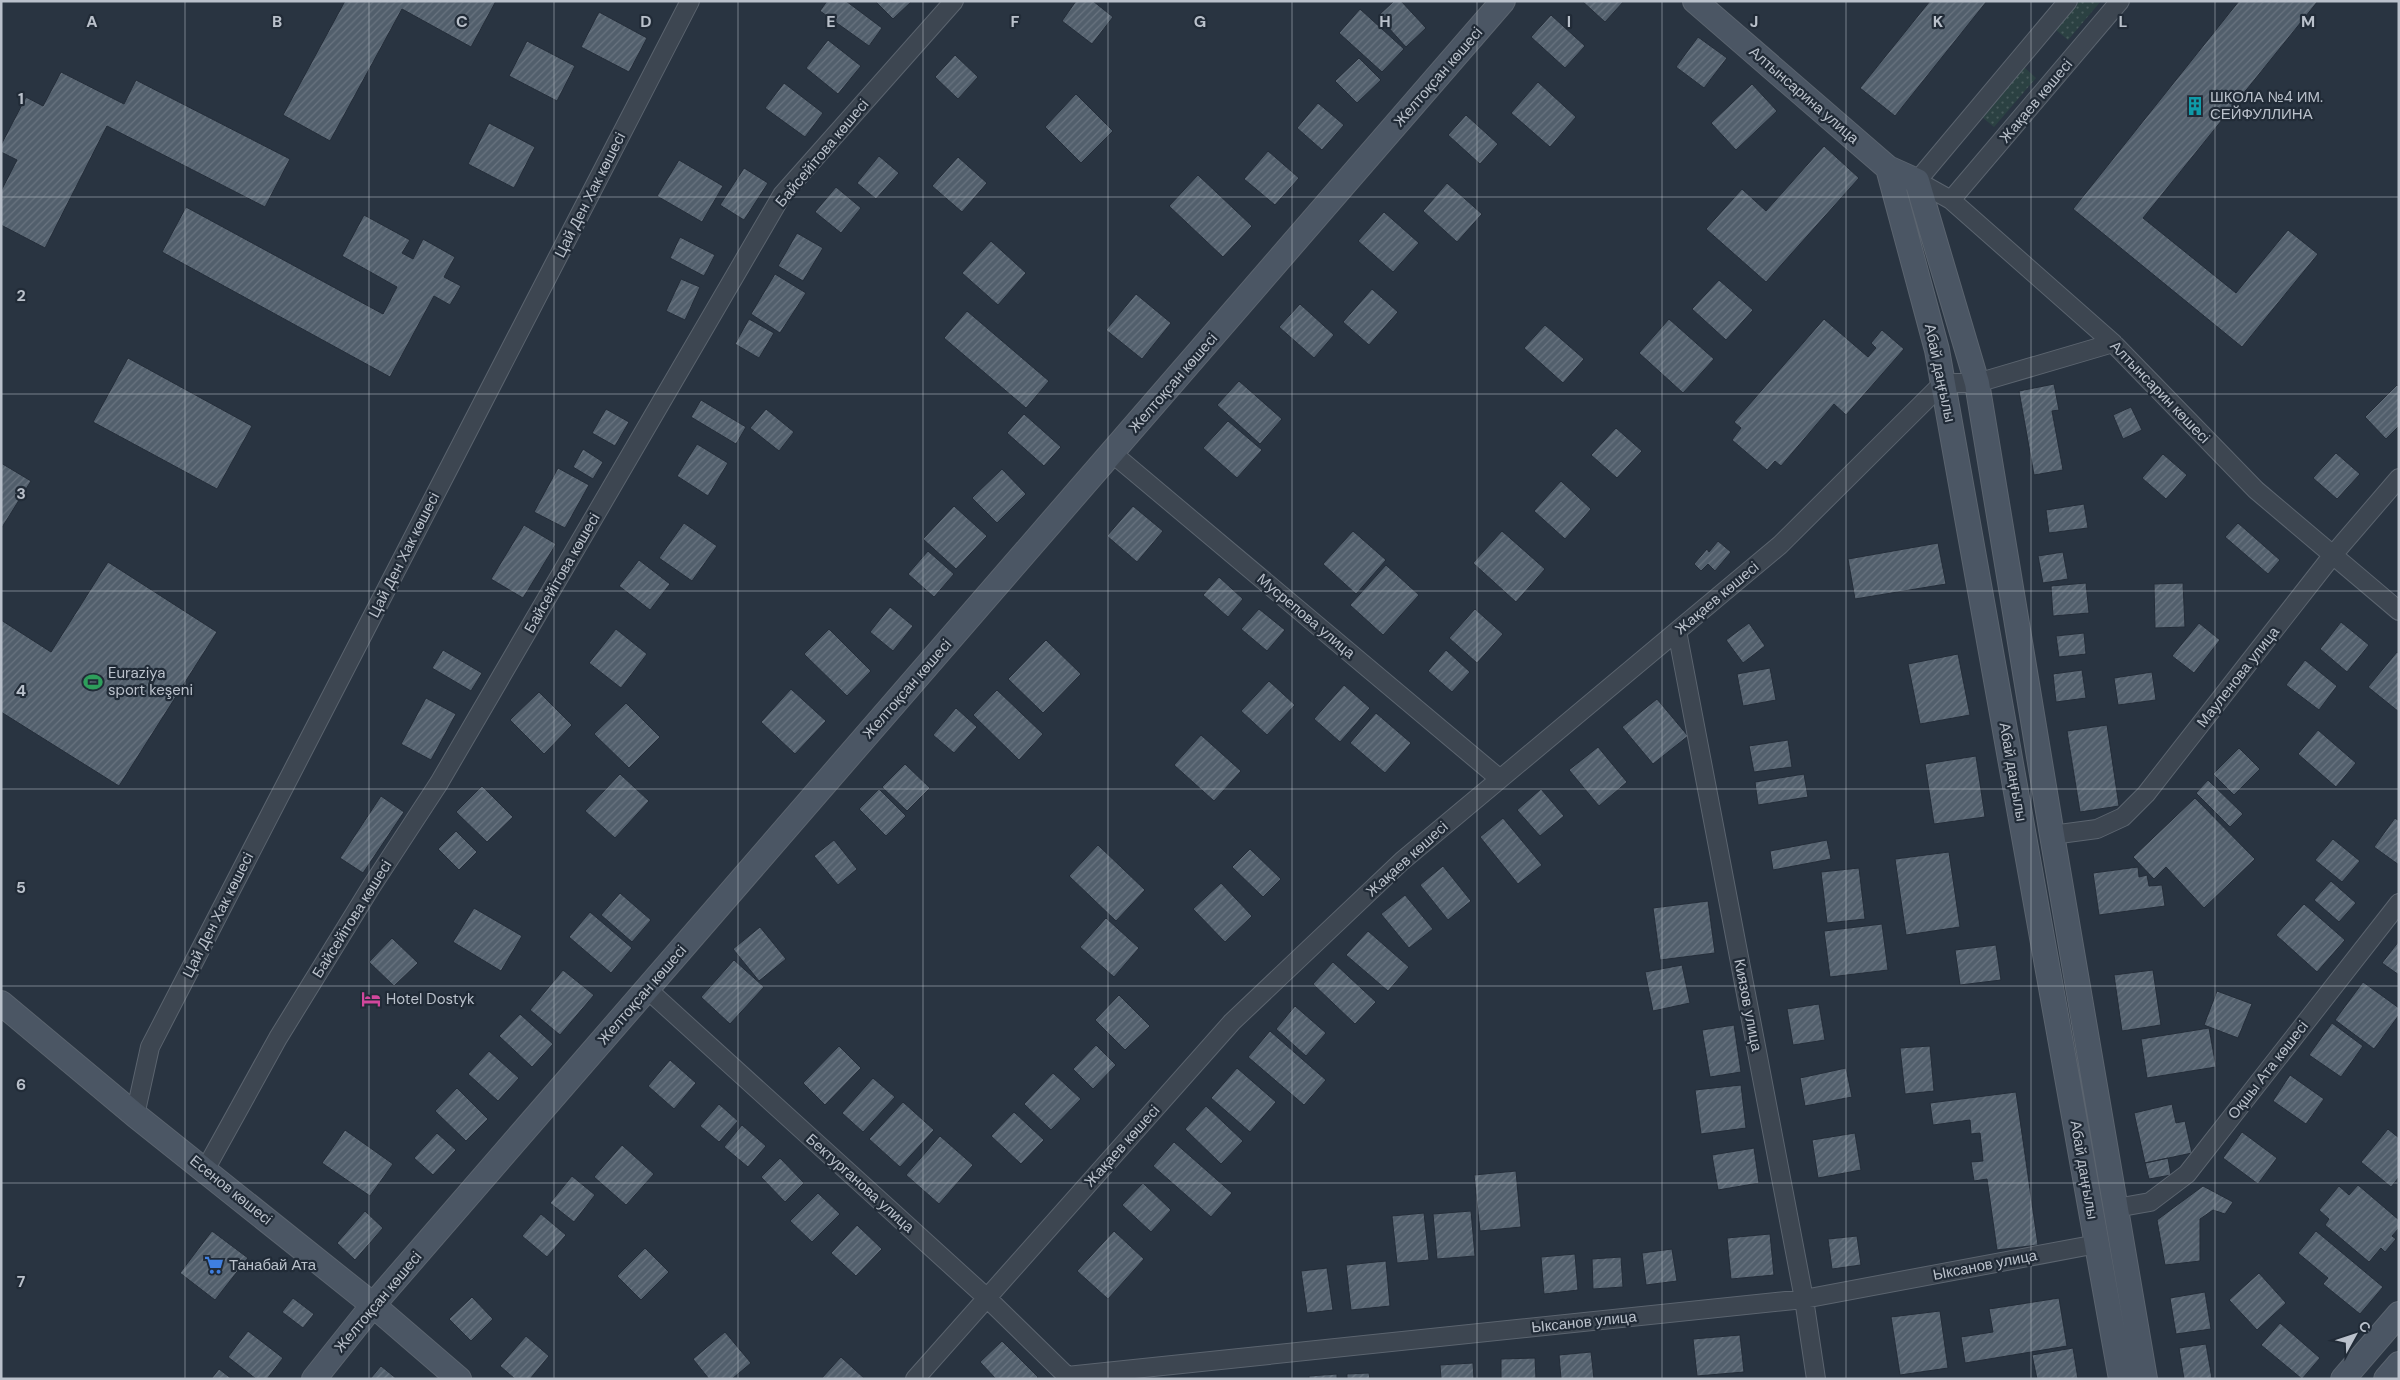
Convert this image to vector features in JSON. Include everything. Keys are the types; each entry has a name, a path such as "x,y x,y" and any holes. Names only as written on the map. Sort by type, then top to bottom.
{"street":[{"name":"Цай Ден Хак көшесі","path":"135,1115 150,1047 690,1"},
{"name":"Байсейітова көшесі","path":"205,1170 278,1038 371,887 439,783 782,195 954,1"},
{"name":"Желтоқсан көшесі","path":"314,1379 373,1305 1503,1"},
{"name":"Алтынсарина улица","path":"1695,1 1888,168 1917,181"},
{"path":"1917,181 2068,1"},
{"name":"Жақаев көшесі","path":"1951,200 2120,1"},
{"name":"Абай даңғылы","path":"1888,168 1937,350 2121,1379"},
{"name":"Абай даңғылы","path":"1917,181 1977,383 2145,1379"},
{"name":"Алтынсарин көшесі","path":"1917,181 1951,200 2113,343 2256,490 2399,611"},
{"path":"1943,383 1977,383 2113,343"},
{"name":"Жақаев көшесі","path":"915,1379 1232,1022 1402,861 1780,545 1943,383"},
{"name":"Мусрепова улица","path":"1112,453 1500,779"},
{"name":"Мауленова улица","path":"2052,835 2097,829 2123,817 2146,794 2332,556 2399,478"},
{"name":"Киязов улица","path":"1677,631 1804,1299 1816,1379"},
{"name":"Оқшы Ата көшесі","path":"2116,1208 2150,1202 2187,1174 2399,903"},
{"name":"Бектурганова улица","path":"647,989 987,1298 1069,1377"},
{"name":"Есенов көшесі","path":"1,1003 135,1115 373,1305 459,1379"},
{"name":"Ыксанов улица","path":"1069,1377 1804,1299 2097,1244"},
{"path":"2343,1379 2399,1314"},
{"path":"2386,1379 2399,1364"}],"green space":[{"path":"2080,1 2101,1 2068,40 2056,30"},
{"path":"2024,67 2036,78 1994,127 1982,117"}],"building":[{"path":"345,1 496,1 471,47 402,9 330,141 283,115"},
{"path":"827,1 846,1 882,28 869,46 820,11"},
{"path":"875,1 912,1 893,19"},
{"path":"1076,1 1093,1 1113,17 1092,44 1062,21"},
{"path":"1394,1 1401,1 1426,28 1406,47 1378,16"},
{"path":"1582,1 1624,1 1605,22"},
{"path":"1930,1 1987,1 1895,116 1860,88"},
{"name":"ШКОЛА №4 ИМ. СЕЙФУЛЛИНА","path":"2239,1 2318,1 2143,218 2236,293 2288,230 2318,254 2242,347 2073,209"},
{"path":"1360,9 1404,49 1382,72 1339,33"},
{"path":"599,12 647,38 629,72 581,47"},
{"path":"1551,15 1585,46 1565,68 1531,37"},
{"path":"1698,37 1727,58 1704,88 1676,67"},
{"path":"828,40 861,66 838,94 806,68"},
{"path":"527,41 575,66 557,101 509,76"},
{"path":"955,55 978,77 958,99 935,77"},
{"path":"1359,58 1381,80 1357,103 1335,81"},
{"path":"61,72 124,104 136,80 290,159 265,207 107,126 45,248 1,225 1,191 17,160 1,152 1,145 26,97 43,106"},
{"path":"1538,82 1576,117 1550,147 1511,113"},
{"path":"784,83 823,113 805,137 765,108"},
{"path":"1752,84 1777,111 1736,150 1711,123"},
{"path":"1076,94 1113,131 1081,163 1045,127"},
{"path":"1318,103 1344,125 1322,150 1297,128"},
{"path":"1466,115 1498,144 1480,164 1448,135"},
{"path":"489,123 535,147 514,188 468,164"},
{"path":"1824,146 1859,178 1766,282 1706,229 1742,189 1766,211"},
{"path":"1268,151 1299,178 1275,205 1244,179"},
{"path":"879,156 899,173 876,199 857,183"},
{"path":"958,157 987,183 962,212 932,186"},
{"path":"679,160 723,186 702,222 657,196"},
{"path":"744,168 768,183 744,220 720,205"},
{"path":"1198,175 1252,226 1223,257 1169,206"},
{"path":"1447,183 1482,214 1457,242 1423,211"},
{"path":"836,187 861,208 841,233 815,212"},
{"path":"186,207 383,314 397,287 342,256 364,215 410,240 402,253 413,259 423,239 455,257 444,277 461,286 450,305 434,296 390,377 162,252"},
{"path":"1384,212 1419,243 1393,272 1358,241"},
{"path":"797,233 823,248 803,281 778,266"},
{"path":"680,237 715,255 704,276 670,258"},
{"path":"991,241 1026,273 998,305 962,273"},
{"path":"775,274 806,293 780,333 751,314"},
{"path":"681,279 700,287 685,320 666,311"},
{"path":"1719,280 1753,310 1726,340 1692,309"},
{"path":"1372,289 1398,312 1369,345 1343,322"},
{"path":"1136,294 1171,323 1142,359 1106,330"},
{"path":"1300,304 1334,335 1314,358 1279,327"},
{"path":"967,311 1049,381 1026,408 944,338"},
{"path":"749,319 774,333 759,358 735,344"},
{"path":"1669,319 1714,359 1683,393 1639,353"},
{"path":"1824,319 1868,357 1876,348 1871,343 1882,330 1904,349 1846,415 1834,404 1781,466 1775,461 1767,470 1732,440 1741,428 1734,422"},
{"path":"1545,325 1584,359 1563,383 1524,348"},
{"path":"128,358 252,426 217,489 93,422"},
{"path":"1239,381 1282,419 1260,444 1217,405"},
{"path":"2054,384 2059,410 2052,411 2063,470 2034,475 2019,391"},
{"path":"2397,385 2399,387 2399,426 2386,439 2365,417"},
{"path":"701,400 746,427 736,444 691,417"},
{"path":"2131,407 2142,430 2123,439 2113,415"},
{"path":"606,409 629,422 615,446 592,433"},
{"path":"766,409 794,432 779,451 750,428"},
{"path":"1024,414 1061,447 1044,466 1007,433"},
{"path":"1228,421 1262,450 1237,478 1203,448"},
{"path":"1616,428 1642,451 1617,478 1591,455"},
{"path":"697,444 728,463 708,496 677,476"},
{"path":"583,449 603,462 593,479 573,467"},
{"path":"2336,453 2360,474 2337,499 2313,478"},
{"path":"2163,454 2187,475 2166,499 2142,478"},
{"path":"1,463 31,481 1,529"},
{"path":"558,468 589,485 565,528 534,512"},
{"path":"1002,469 1026,494 997,523 972,498"},
{"path":"1561,481 1591,509 1565,539 1534,511"},
{"path":"2084,504 2088,528 2049,533 2046,510"},
{"path":"954,506 987,536 956,569 923,539"},
{"path":"1133,506 1163,531 1137,562 1107,536"},
{"path":"684,523 717,546 692,581 659,558"},
{"path":"2238,523 2280,560 2268,574 2225,537"},
{"path":"524,525 556,544 523,598 491,579"},
{"path":"1353,531 1386,560 1356,594 1323,564"},
{"path":"1502,531 1545,569 1516,602 1473,563"},
{"path":"1718,541 1731,552 1715,571 1708,564 1701,571 1694,564 1707,549 1709,552"},
{"path":"1938,543 1946,584 1855,599 1848,559"},
{"path":"928,551 954,574 934,597 908,574"},
{"path":"2063,552 2068,579 2043,583 2038,556"},
{"path":"639,560 670,584 650,610 619,586"},
{"name":"Euraziya sport keşeni","path":"108,562 217,632 119,786 1,712 1,620 51,652"},
{"path":"1386,565 1419,595 1383,635 1350,605"},
{"path":"1219,577 1243,599 1228,617 1203,595"},
{"path":"2086,583 2089,613 2053,616 2051,586"},
{"path":"2183,583 2185,627 2155,628 2154,584"},
{"path":"890,607 913,626 893,651 870,632"},
{"path":"1259,609 1285,630 1267,651 1241,629"},
{"path":"1475,609 1503,634 1477,663 1449,638"},
{"path":"2341,622 2369,645 2347,672 2320,649"},
{"path":"1749,623 1765,646 1743,663 1726,640"},
{"path":"2199,623 2220,640 2194,673 2172,656"},
{"path":"616,629 647,654 621,688 589,663"},
{"path":"829,629 871,671 847,696 804,654"},
{"path":"2084,633 2086,654 2059,657 2056,636"},
{"path":"1046,640 1081,674 1043,713 1008,679"},
{"path":"443,650 482,673 471,691 432,668"},
{"path":"1446,650 1470,672 1452,692 1428,671"},
{"path":"2397,652 2399,653 2399,712 2368,687"},
{"path":"1958,654 1970,715 1920,724 1908,664"},
{"path":"2305,660 2337,686 2319,710 2286,685"},
{"path":"1770,668 1776,700 1743,706 1737,674"},
{"path":"2082,670 2086,698 2056,702 2053,674"},
{"path":"2152,672 2156,700 2118,705 2114,678"},
{"path":"1269,681 1295,705 1267,735 1241,711"},
{"path":"1344,685 1370,708 1340,742 1314,719"},
{"path":"791,689 826,721 795,754 761,722"},
{"path":"997,690 1043,734 1019,760 973,715"},
{"path":"539,692 572,725 544,754 510,720"},
{"path":"426,698 456,714 431,760 401,744"},
{"path":"1657,699 1688,736 1653,764 1622,727"},
{"path":"626,703 660,737 629,768 594,734"},
{"path":"956,708 977,727 954,753 933,735"},
{"path":"1376,713 1411,743 1385,773 1350,743"},
{"path":"2107,725 2119,806 2080,812 2067,731"},
{"path":"2318,730 2356,763 2336,787 2298,754"},
{"path":"1201,735 1241,771 1214,801 1174,765"},
{"path":"1788,740 1792,767 1754,772 1749,746"},
{"path":"1598,747 1627,782 1599,806 1569,770"},
{"path":"2239,748 2260,769 2234,795 2213,774"},
{"path":"1976,756 1985,817 1934,824 1925,764"},
{"path":"905,764 930,788 907,811 882,787"},
{"path":"620,774 649,801 615,838 585,811"},
{"path":"1804,774 1808,797 1758,805 1755,782"},
{"path":"2208,780 2243,814 2230,827 2196,793"},
{"path":"482,786 513,817 487,842 456,812"},
{"path":"879,789 906,816 886,836 859,809"},
{"path":"1541,789 1564,816 1540,836 1517,810"},
{"path":"381,796 404,812 363,873 340,858"},
{"path":"2195,798 2255,859 2204,908 2166,867 2154,879 2133,857"},
{"path":"1503,818 1542,865 1518,884 1480,837"},
{"path":"2395,818 2399,821 2399,865 2374,847"},
{"path":"456,831 477,852 459,870 438,849"},
{"path":"2333,839 2360,861 2342,882 2315,860"},
{"path":"834,840 857,869 838,885 814,856"},
{"path":"1827,840 1831,859 1773,870 1770,851"},
{"path":"1098,845 1145,890 1116,921 1069,876"},
{"path":"1250,849 1281,879 1263,897 1232,867"},
{"path":"1949,852 1960,927 1906,935 1895,859"},
{"path":"1443,866 1471,901 1448,920 1420,885"},
{"path":"2138,867 2139,877 2147,875 2149,886 2162,885 2165,906 2099,915 2093,873"},
{"path":"1859,868 1865,919 1827,923 1821,872"},
{"path":"2331,881 2356,903 2339,922 2314,900"},
{"path":"1221,883 1252,916 1225,942 1193,909"},
{"path":"620,893 651,920 632,942 601,915"},
{"path":"1405,895 1433,929 1409,948 1381,914"},
{"path":"1708,901 1715,953 1660,960 1653,908"},
{"path":"2304,904 2345,940 2317,972 2276,935"},
{"path":"474,908 522,936 501,971 453,942"},
{"path":"590,912 632,948 611,973 569,937"},
{"path":"1106,918 1139,948 1114,977 1080,947"},
{"path":"1882,924 1888,970 1830,977 1824,931"},
{"path":"760,927 786,959 759,981 733,949"},
{"path":"1368,931 1409,967 1388,991 1346,955"},
{"path":"392,938 418,963 394,986 369,962"},
{"path":"2399,941 2399,975 2382,963"},
{"path":"1996,945 2001,980 1960,985 1955,950"},
{"path":"734,960 764,987 730,1024 701,997"},
{"path":"1333,962 1376,1002 1355,1024 1313,984"},
{"path":"1682,965 1690,1003 1653,1011 1645,972"},
{"path":"563,970 594,995 560,1035 530,1010"},
{"path":"2153,970 2161,1025 2122,1031 2114,975"},
{"path":"2363,982 2399,1008 2399,1015 2374,1049 2335,1020"},
{"path":"2217,991 2252,1004 2238,1038 2204,1025"},
{"path":"1119,995 1150,1026 1125,1050 1095,1020"},
{"path":"1819,1004 1825,1040 1793,1045 1787,1009"},
{"path":"1295,1006 1326,1033 1306,1056 1276,1029"},
{"path":"520,1014 553,1044 532,1067 499,1036"},
{"path":"2332,1023 2363,1046 2341,1077 2309,1055"},
{"path":"1734,1025 1741,1072 1710,1077 1702,1030"},
{"path":"2209,1028 2216,1067 2147,1078 2141,1039"},
{"path":"1270,1031 1326,1080 1304,1105 1248,1057"},
{"path":"1096,1045 1116,1065 1093,1089 1073,1069"},
{"path":"839,1046 861,1068 825,1105 803,1083"},
{"path":"1930,1046 1934,1091 1905,1094 1900,1048"},
{"path":"489,1051 519,1078 498,1101 468,1074"},
{"path":"670,1060 696,1083 674,1109 648,1086"},
{"path":"1237,1068 1276,1102 1250,1132 1211,1098"},
{"path":"1846,1068 1852,1097 1805,1106 1800,1078"},
{"path":"1053,1073 1081,1099 1051,1130 1024,1104"},
{"path":"2290,1075 2324,1099 2306,1124 2273,1101"},
{"path":"873,1078 895,1097 863,1132 842,1113"},
{"path":"1741,1085 1746,1128 1701,1134 1695,1090"},
{"path":"457,1088 488,1119 466,1141 435,1111"},
{"path":"2016,1092 2038,1245 1997,1250 1987,1179 1974,1181 1971,1162 1983,1161 1980,1133 1971,1134 1970,1120 1933,1125 1930,1103"},
{"path":"903,1102 934,1130 900,1167 869,1139"},
{"path":"719,1104 738,1121 719,1142 700,1126"},
{"path":"2172,1104 2176,1123 2185,1121 2192,1153 2145,1163 2134,1113"},
{"path":"1206,1106 1243,1141 1221,1164 1185,1129"},
{"path":"1014,1112 1044,1140 1021,1164 991,1136"},
{"path":"742,1125 766,1146 748,1167 724,1147"},
{"path":"2388,1129 2399,1138 2399,1177 2391,1187 2361,1162"},
{"path":"345,1130 393,1164 370,1196 322,1163"},
{"path":"2242,1132 2277,1158 2258,1184 2223,1158"},
{"path":"437,1133 456,1150 433,1175 414,1158"},
{"path":"1855,1133 1861,1170 1818,1178 1812,1140"},
{"path":"940,1136 973,1165 939,1204 906,1175"},
{"path":"1174,1142 1232,1193 1211,1217 1153,1166"},
{"path":"622,1145 654,1174 626,1205 594,1177"},
{"path":"1754,1148 1759,1183 1718,1190 1712,1155"},
{"path":"780,1158 804,1183 785,1202 761,1177"},
{"path":"2168,1158 2171,1175 2149,1179 2145,1163"},
{"path":"1516,1171 1521,1227 1480,1231 1474,1175"},
{"path":"572,1176 595,1195 574,1222 550,1203"},
{"path":"1143,1183 1171,1210 1151,1232 1122,1205"},
{"path":"2358,1185 2399,1220 2399,1228 2392,1236 2396,1239 2385,1252 2381,1248 2369,1262 2325,1225 2329,1219 2319,1210 2339,1186 2349,1195"},
{"path":"2203,1186 2233,1202 2225,1214 2213,1210 2200,1219 2200,1261 2165,1265 2157,1220"},
{"path":"818,1193 840,1214 812,1242 790,1221"},
{"path":"365,1211 383,1228 355,1260 337,1243"},
{"path":"1471,1211 1475,1256 1437,1259 1433,1214"},
{"path":"1424,1213 1429,1260 1397,1263 1392,1216"},
{"path":"541,1214 566,1235 547,1257 522,1236"},
{"path":"857,1225 882,1249 856,1276 831,1253"},
{"name":"Танабай Ата","path":"212,1231 248,1258 215,1300 180,1273"},
{"path":"1114,1231 1144,1259 1108,1299 1077,1271"},
{"path":"2316,1231 2383,1287 2360,1314 2323,1284 2328,1278 2298,1253"},
{"path":"1770,1234 1774,1275 1731,1279 1727,1238"},
{"path":"1857,1236 1861,1265 1832,1269 1828,1239"},
{"path":"645,1248 669,1272 641,1300 617,1276"},
{"path":"1672,1249 1677,1281 1646,1285 1642,1253"},
{"path":"1575,1254 1578,1290 1544,1294 1541,1257"},
{"path":"1621,1257 1623,1287 1593,1289 1592,1259"},
{"path":"1386,1261 1390,1306 1351,1310 1346,1265"},
{"path":"1327,1268 1333,1310 1307,1313 1301,1271"},
{"path":"2259,1273 2286,1303 2257,1330 2229,1300"},
{"path":"2205,1292 2211,1329 2176,1334 2170,1298"},
{"path":"472,1297 493,1319 471,1341 449,1319"},
{"path":"293,1298 314,1314 303,1328 282,1312"},
{"path":"2059,1298 2067,1346 1965,1363 1961,1337 1993,1332 1989,1309"},
{"path":"1940,1311 1948,1368 1900,1375 1891,1317"},
{"path":"2280,1323 2320,1358 2302,1379 2261,1345"},
{"path":"248,1331 283,1358 267,1379 256,1379 228,1357"},
{"path":"725,1332 751,1363 732,1379 709,1379 693,1359"},
{"path":"1740,1335 1744,1372 1697,1376 1693,1339"},
{"path":"526,1336 549,1356 530,1379 515,1379 500,1366"},
{"path":"1002,1341 1038,1377 1036,1379 996,1379 980,1362"},
{"path":"2206,1344 2212,1379 2184,1379 2179,1348"},
{"path":"2073,1348 2078,1379 2037,1379 2032,1355"},
{"path":"1591,1352 1594,1379 1561,1379 1559,1355"},
{"path":"841,1357 865,1379 821,1379"},
{"path":"1535,1358 1536,1379 1501,1379 1501,1359"},
{"path":"1473,1363 1474,1379 1441,1379 1440,1365"},
{"path":"381,1366 397,1379 370,1379"},
{"path":"219,1369 232,1379 211,1379"},
{"path":"1369,1373 1370,1379 1347,1379 1347,1374"},
{"path":"1337,1374 1337,1379 1309,1379 1309,1376"}],"place":[{"name":"ШКОЛА №4 ИМ. СЕЙФУЛЛИНА","path":"2195,106"},
{"name":"Euraziya sport keşeni","path":"93,682"},
{"name":"Hotel Dostyk","path":"371,999"},
{"name":"Танабай Ата","path":"214,1265"}]}
